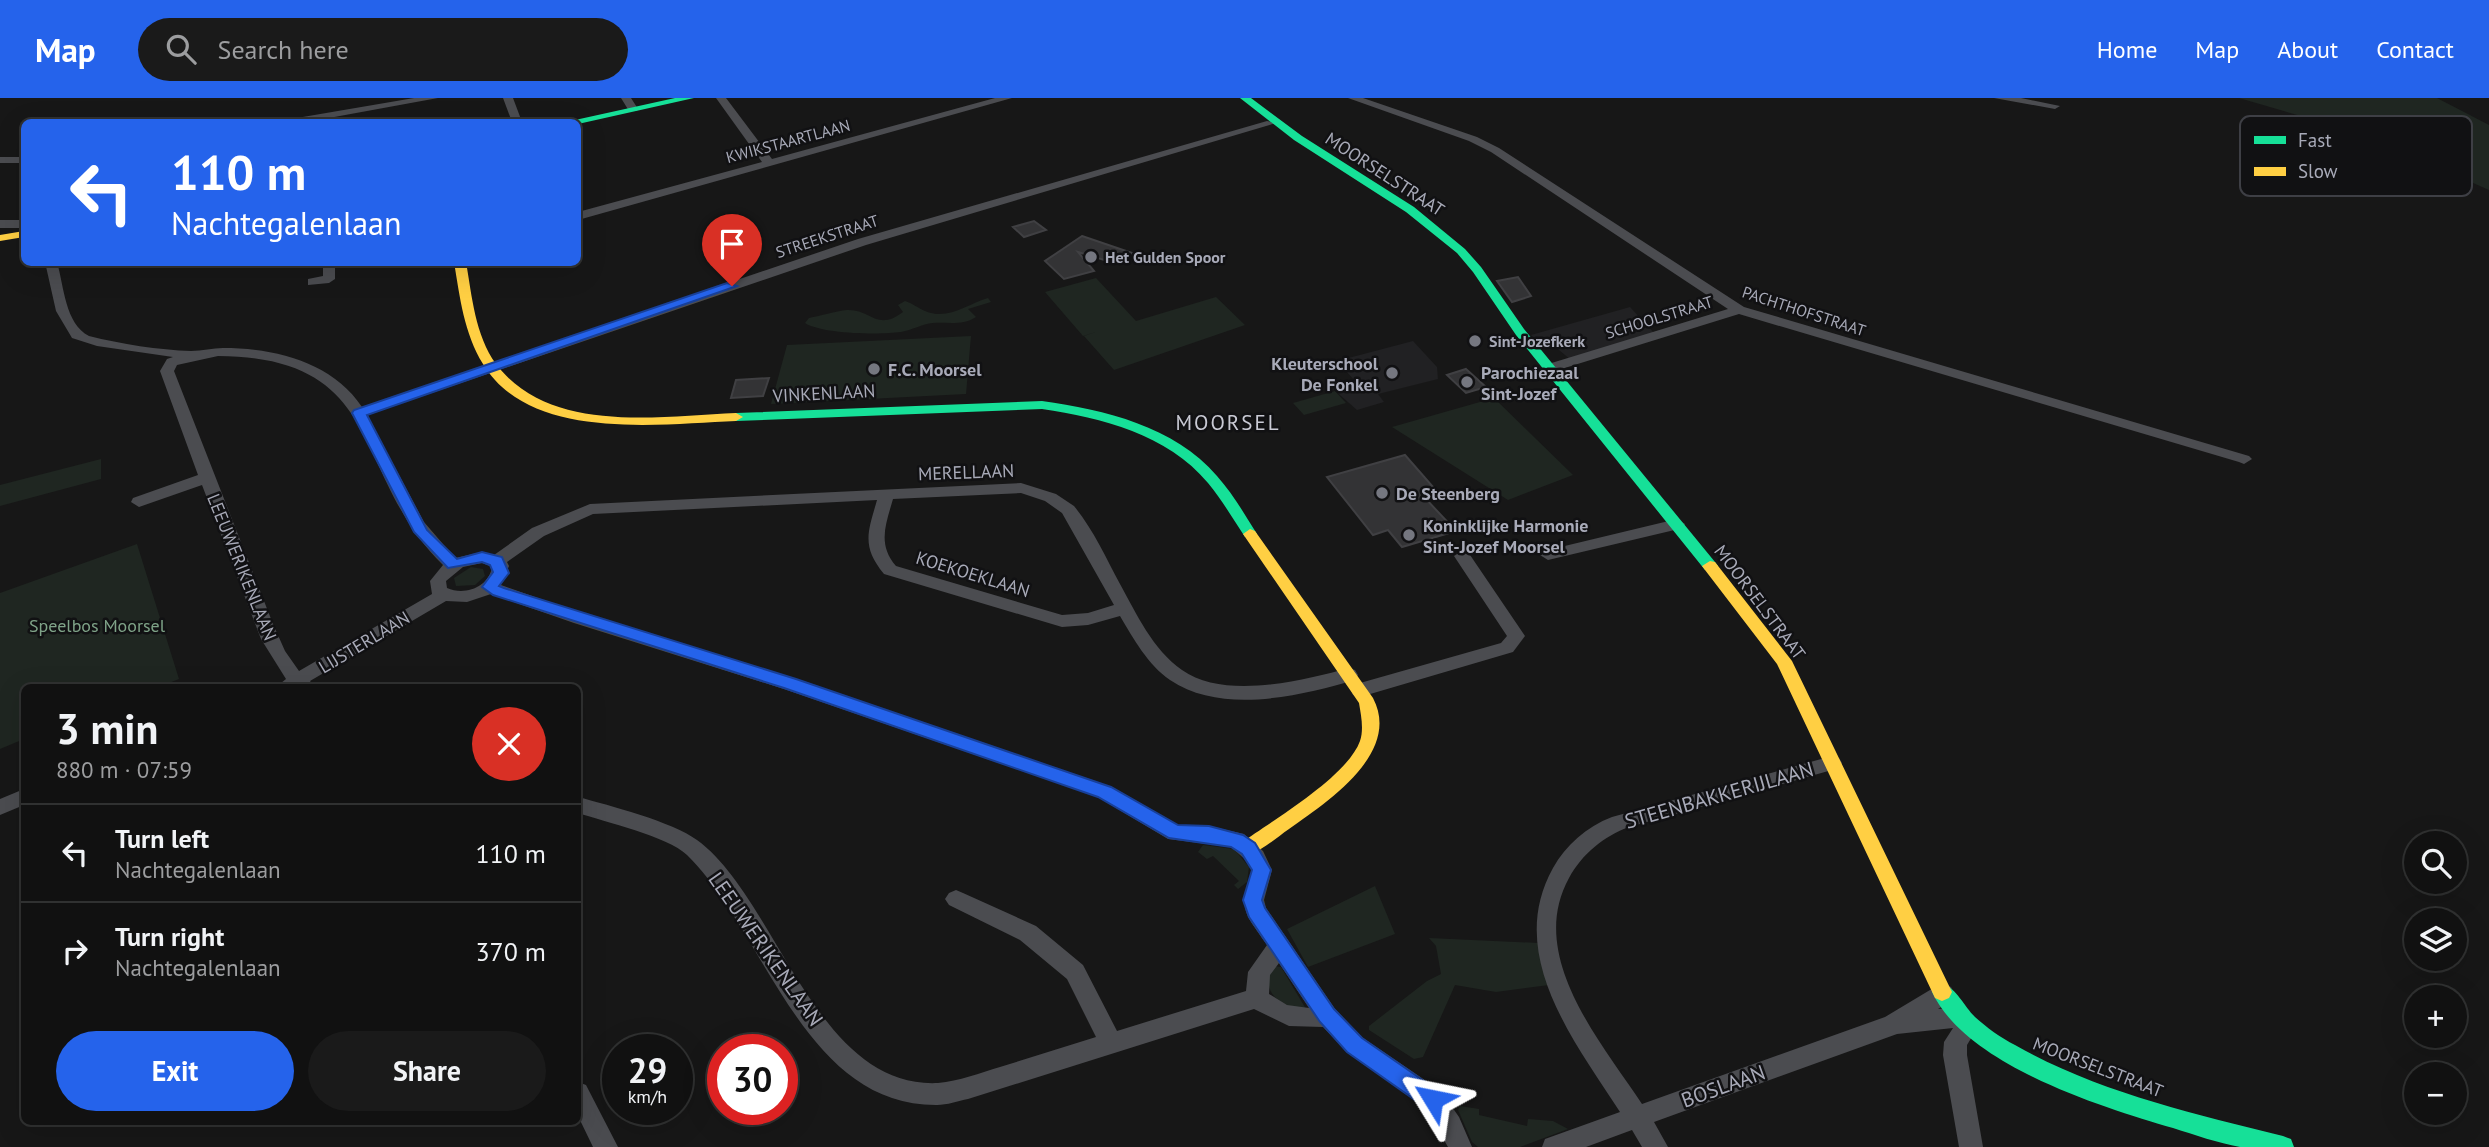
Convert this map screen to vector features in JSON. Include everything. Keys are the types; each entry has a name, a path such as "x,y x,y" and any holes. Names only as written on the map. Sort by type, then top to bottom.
{"street":[{"path":"310,119 433,98"},
{"path":"508,98 516,119"},
{"path":"581,119 629,104 689,98"},
{"path":"721,98 768,162"},
{"name":"KWIKSTAARTLAAN","path":"581,215 1007,98"},
{"name":"MOORSELSTRAAT","path":"1248,98 1272,124 1397,202 1452,242 1478,269 1513,323 1784,661 1943,994 1964,1021 2022,1058 2087,1088 2187,1121 2283,1147"},
{"name":"PACHTHOFSTRAAT","path":"1353,98 1473,139 1495,150 1739,310 2244,458"},
{"path":"1999,98 2055,106"},
{"path":"390,119 406,103"},
{"name":"STREEKSTRAAT","path":"359,413 862,242 1272,124"},
{"path":"1,160 21,160"},
{"path":"0,224 21,224"},
{"path":"0,238 21,234"},
{"path":"52,266 67,320 76,334 95,342 190,355 233,351 292,362 333,382 359,413 421,532 453,565"},
{"path":"313,282 329,279 328,266"},
{"name":"VINKENLAAN","path":"460,266 462,294 473,339 494,367 537,408 573,418 609,422 1028,404 1087,409 1140,426 1176,447 1206,472 1367,702 1371,726 1367,746 1348,771 1248,848"},
{"name":"SCHOOLSTRAAT","path":"1550,368 1739,310"},
{"path":"147,348 172,362 190,355"},
{"name":"LEEUWERIKENLAAN","path":"172,362 167,371 205,478 274,646 295,684"},
{"name":"LEEUWERIKENLAAN","path":"139,502 205,478"},
{"name":"MERELLAAN","path":"496,561 538,532 590,509 1021,488 1047,494 1068,506 1126,608 1155,653 1175,675 1208,688 1246,693 1355,683 1507,648 1516,636 1462,556"},
{"name":"KOEKOEKLAAN","path":"886,494 874,547 877,557 890,570 1062,621 1088,619 1126,608"},
{"path":"1548,555 1676,524"},
{"path":"482,557 496,561 501,573 489,587 460,597 443,594 437,586 438,581 453,565 482,557"},
{"path":"489,587 580,619 790,684 1105,792 1175,833 1209,834 1237,841 1248,848 1262,870 1253,900 1255,907 1327,1016 1355,1045 1433,1099 1460,1147"},
{"name":"LIJSTERLAAN","path":"299,684 443,594"},
{"name":"STEENBAKKERIJLAAN","path":"1656,1147 1573,1013 1550,963 1544,922 1555,882 1571,856 1611,826 1727,789 1832,763"},
{"path":"0,807 21,798"},
{"name":"LEEUWERIKENLAAN","path":"581,806 690,845 723,883 804,1008 858,1069 881,1082 909,1091 936,1094 968,1088 1110,1041 1257,998"},
{"path":"956,899 1028,933 1076,972 1110,1041"},
{"path":"1279,946 1259,972 1257,998 1275,1013 1291,1018 1327,1016"},
{"name":"BOSLAAN","path":"1554,1147 1892,1025 1943,994"},
{"path":"1964,1021 1956,1042 1955,1055 1971,1147"},
{"name":"BOSLAAN","path":"1892,1025 1964,1021"},
{"path":"581,1100 600,1144"}],"shaded area":[{"path":"1630,307 1655,334 1571,360 1547,340 1538,342 1531,335"},
{"name":"Kleuterschool De Fonkel","path":"1413,341 1437,367 1438,379 1378,394 1384,402 1357,410 1332,388 1355,381 1337,361"}],"green space":[{"path":"2239,98 2437,98 2472,116 2301,116"},
{"path":"2472,116 2489,125 2489,190 2472,182"},
{"path":"1096,278 1136,321 1216,297 1245,325 1114,370 1084,336 1096,332 1083,336 1045,292"},
{"path":"988,298 991,302 968,309 976,317 971,320 929,324 901,332 837,331 805,323 809,318 847,310 887,320 903,312 898,305 905,301 933,314 950,313"},
{"name":"F.C. Moorsel","path":"971,336 966,394 771,404 787,345"},
{"path":"1335,391 1346,403 1304,415 1293,403"},
{"path":"1494,398 1573,475 1508,500 1392,427"},
{"path":"101,459 101,479 0,506 0,485"},
{"name":"Speelbos Moorsel","path":"137,544 179,679 166,684 21,684 21,740 0,749 0,593"},
{"path":"471,567 483,569 485,576 475,585 456,586 454,578"},
{"path":"1203,845 1234,849 1249,867 1247,882 1238,889 1234,885 1239,881 1213,856 1207,859 1198,852"},
{"path":"1375,886 1395,934 1308,967 1287,929"},
{"path":"1429,938 1539,943 1549,985 1496,992 1455,985 1423,1057 1414,1059 1369,1030 1369,1026 1427,981 1441,974 1436,946"},
{"path":"1273,966 1281,967 1306,1009 1304,1013 1287,1006 1271,991 1269,976"},
{"path":"1460,1106 1479,1109 1479,1115 1527,1126 1528,1119 1553,1121 1568,1129 1520,1147 1478,1147 1472,1142 1458,1110"}],"building":[{"path":"1034,221 1046,230 1024,237 1013,227"},
{"name":"Het Gulden Spoor","path":"1082,236 1132,253 1114,263 1078,252 1094,271 1064,279 1045,261"},
{"path":"1518,277 1531,296 1512,302 1497,281"},
{"name":"Parochiezaal Sint-Jozef","path":"1466,369 1486,387 1466,393 1447,375"},
{"path":"769,378 763,396 731,398 736,380"},
{"name":"De Steenberg","path":"1405,455 1433,487 1422,490 1427,496 1424,497 1456,531 1402,547 1388,530 1373,535 1327,477"}],"traffic: fast":[{"path":"581,120 689,98"},
{"path":"1245,98 1298,138 1410,209 1461,251 1520,332 1710,566"},
{"path":"736,417 1042,405 1086,412 1151,434 1189,457 1218,486 1250,534"},
{"path":"1942,992 1968,1023 2004,1050 2048,1074 2147,1110 2283,1147"}],"traffic: slow":[{"path":"0,238 21,234"},
{"path":"461,266 470,321 489,364 517,393 551,410 591,418 636,421 736,417"},
{"path":"1248,848 1314,802 1345,774 1367,745 1370,729 1367,702 1250,534"},
{"path":"1710,566 1784,661 1942,992"}],"place":[{"name":"Het Gulden Spoor","path":"1091,257"},
{"name":"Sint-Jozefkerk","path":"1475,341"},
{"name":"F.C. Moorsel","path":"874,369"},
{"name":"Kleuterschool De Fonkel","path":"1392,373"},
{"name":"Parochiezaal Sint-Jozef","path":"1467,382"},
{"name":"De Steenberg","path":"1382,493"},
{"name":"Koninklijke Harmonie Sint-Jozef Moorsel","path":"1409,535"}],"district":[{"name":"MOORSEL","path":"1228,422"}],"route":[{"path":"732,286 359,413 421,532 453,565 482,557 496,561 501,566 501,573 489,587 498,591 790,684 1105,792 1175,833 1209,834 1237,841 1256,857 1262,870 1253,900 1256,911 1327,1016 1355,1045 1433,1099"}]}
